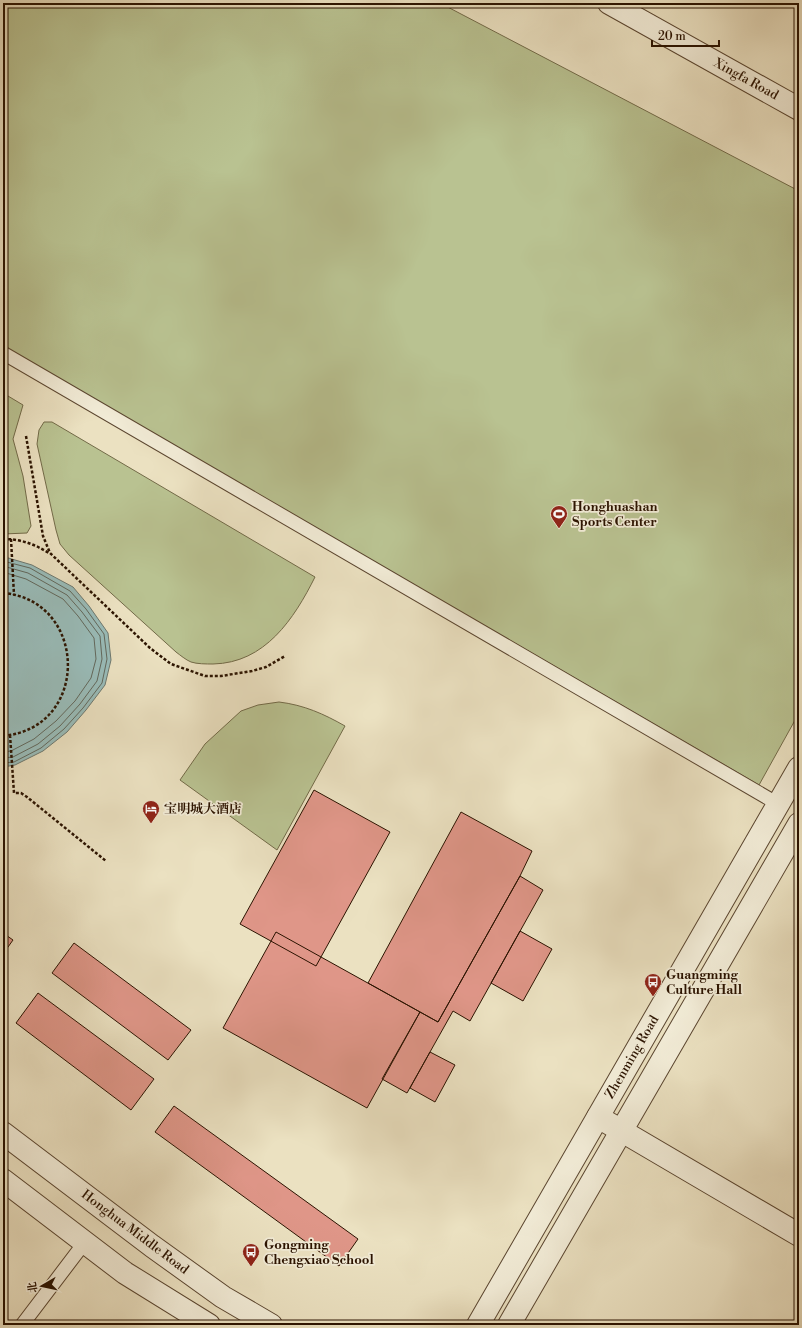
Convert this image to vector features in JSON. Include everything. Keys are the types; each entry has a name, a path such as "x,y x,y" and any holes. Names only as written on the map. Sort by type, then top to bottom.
{"street":[{"name":"Xingfa Road","path":"608,3 799,109"},
{"name":"Zhenming Road","path":"478,1325 799,768"},
{"path":"509,1325 799,824"},
{"path":"598,1117 799,1234"},
{"name":"Honghua Middle Road","path":"3,1133 152,1246 223,1297 270,1325"},
{"path":"3,1180 125,1273 209,1325"}],"lane":[{"path":"3,353 778,804"},
{"path":"22,1325 85,1242"}],"path":[{"path":"26,436 43,536 50,553"},
{"path":"3,539 11,539 33,544 50,553 150,648 171,664 205,676 221,676 266,667 285,656"},
{"path":"11,539 14,595"},
{"path":"3,593 28,600 43,609 54,622 63,637 68,654 68,672 65,689 57,705 46,718 31,728 15,735 3,736"},
{"path":"10,735 14,792 21,793 27,797 106,861"}],"green space":[{"name":"Honghuashan Sports Center","path":"3,3 440,3 799,191 799,713 759,785 3,346"},
{"path":"3,393 23,405 13,439 23,476 31,526 27,533 3,534"},
{"path":"44,422 52,422 315,577 298,608 276,636 263,647 248,656 231,662 202,664 191,662 176,652 69,555 60,544 37,444 39,430"},
{"path":"279,702 297,705 314,711 345,726 277,850 180,780 205,744 241,711 258,705"}],"water":[{"path":"5,557 32,565 73,587 89,606 108,633 111,660 105,685 67,732 43,751 15,765 3,767 3,558"}],"building":[{"path":"314,790 390,832 316,966 240,924"},
{"path":"461,812 532,851 520,876 438,1022 368,983"},
{"path":"520,876 543,890 470,1021 453,1011 407,1093 382,1079 420,1012 438,1022"},
{"path":"520,931 552,949 523,1001 491,983"},
{"path":"276,932 420,1012 367,1108 223,1028"},
{"path":"3,933 13,940 3,954"},
{"path":"74,943 191,1030 168,1060 52,973"},
{"path":"38,993 154,1079 131,1110 16,1023"},
{"path":"430,1052 455,1065 435,1102 410,1088"},
{"path":"174,1106 358,1239 339,1266 155,1132"}],"place":[{"name":"Honghuashan Sports Center","path":"559,529"},
{"name":"宝明城大酒店","path":"151,824"},
{"name":"Guangming Culture Hall","path":"653,997"},
{"name":"Gongming Chengxiao School","path":"251,1267"}]}
